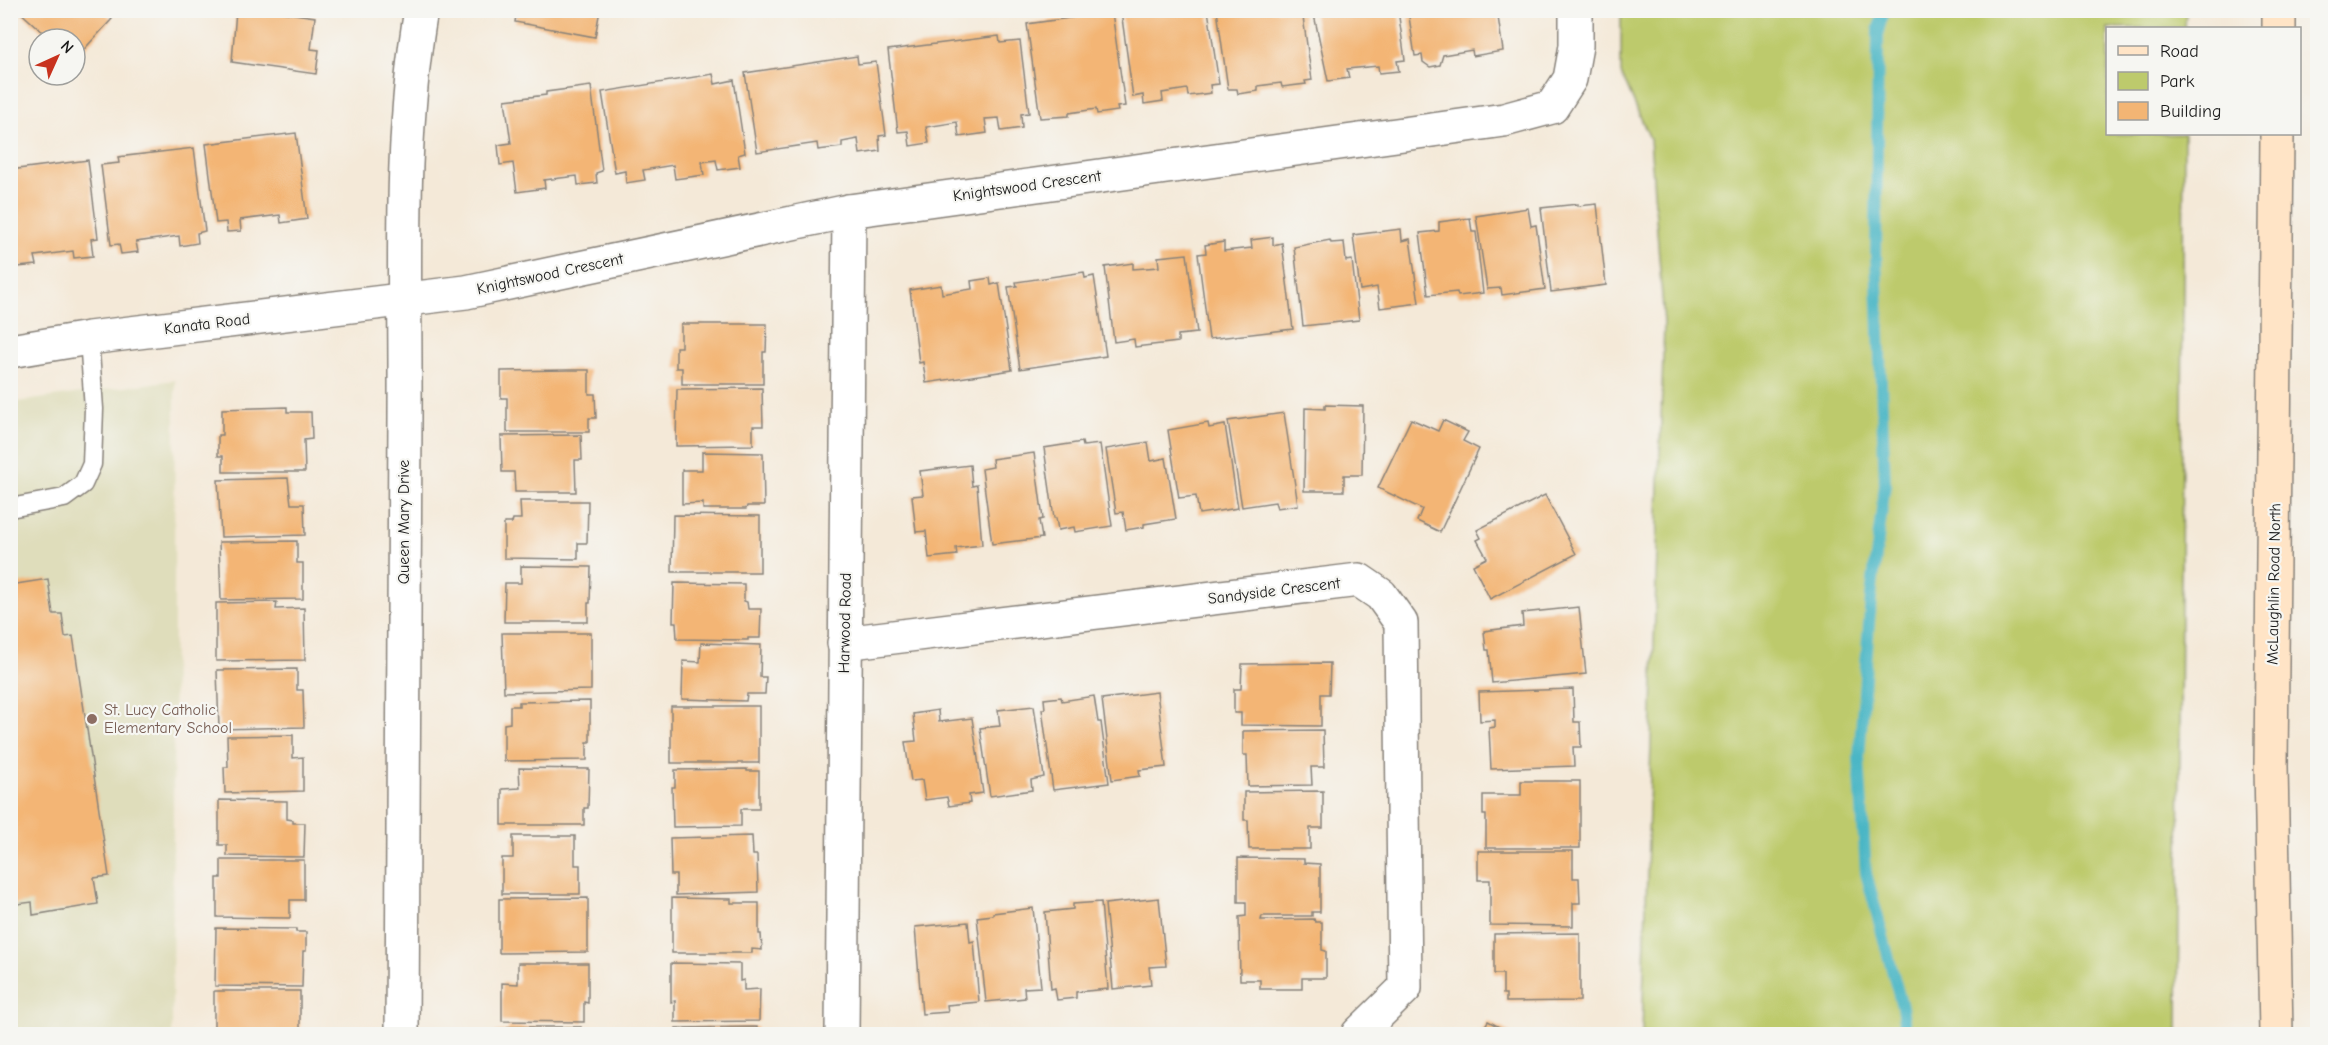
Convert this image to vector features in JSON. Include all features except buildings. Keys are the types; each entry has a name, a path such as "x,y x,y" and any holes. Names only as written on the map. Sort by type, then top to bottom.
{"main road":[{"path":"2279,10 2279,27"},
{"name":"McLaughlin Road North","path":"2276,1035 2271,766 2277,135"}],"street":[{"name":"Queen Mary Drive","path":"402,1035 406,132 410,81 421,10"},
{"name":"Knightswood Crescent","path":"405,300 466,292 849,211 1504,120 1552,107 1570,79 1576,46 1576,10"},
{"name":"Harwood Road","path":"842,1035 849,211"},
{"name":"Kanata Road","path":"10,351 89,338 405,300"},
{"name":"Sandyside Crescent","path":"844,643 1359,580 1381,595 1401,624 1405,988 1358,1035"}],"lane":[{"path":"10,508 64,498 83,484 92,464 93,453 94,409 89,338"}],"shaded area":[{"name":"St. Lucy Catholic Elementary School","path":"175,380 172,1034 11,1034 10,403"}],"green space":[{"path":"1621,11 2186,11 2185,27 2106,27 2106,135 2184,135 2178,1034 1642,1034 1664,323 1650,139 1621,73"}],"waterway":[{"path":"1884,10 1878,31 1876,256 1885,484 1871,597 1859,758 1866,873 1902,1007 1906,1034"}],"place":[{"name":"St. Lucy Catholic Elementary School","path":"92,719"}]}
